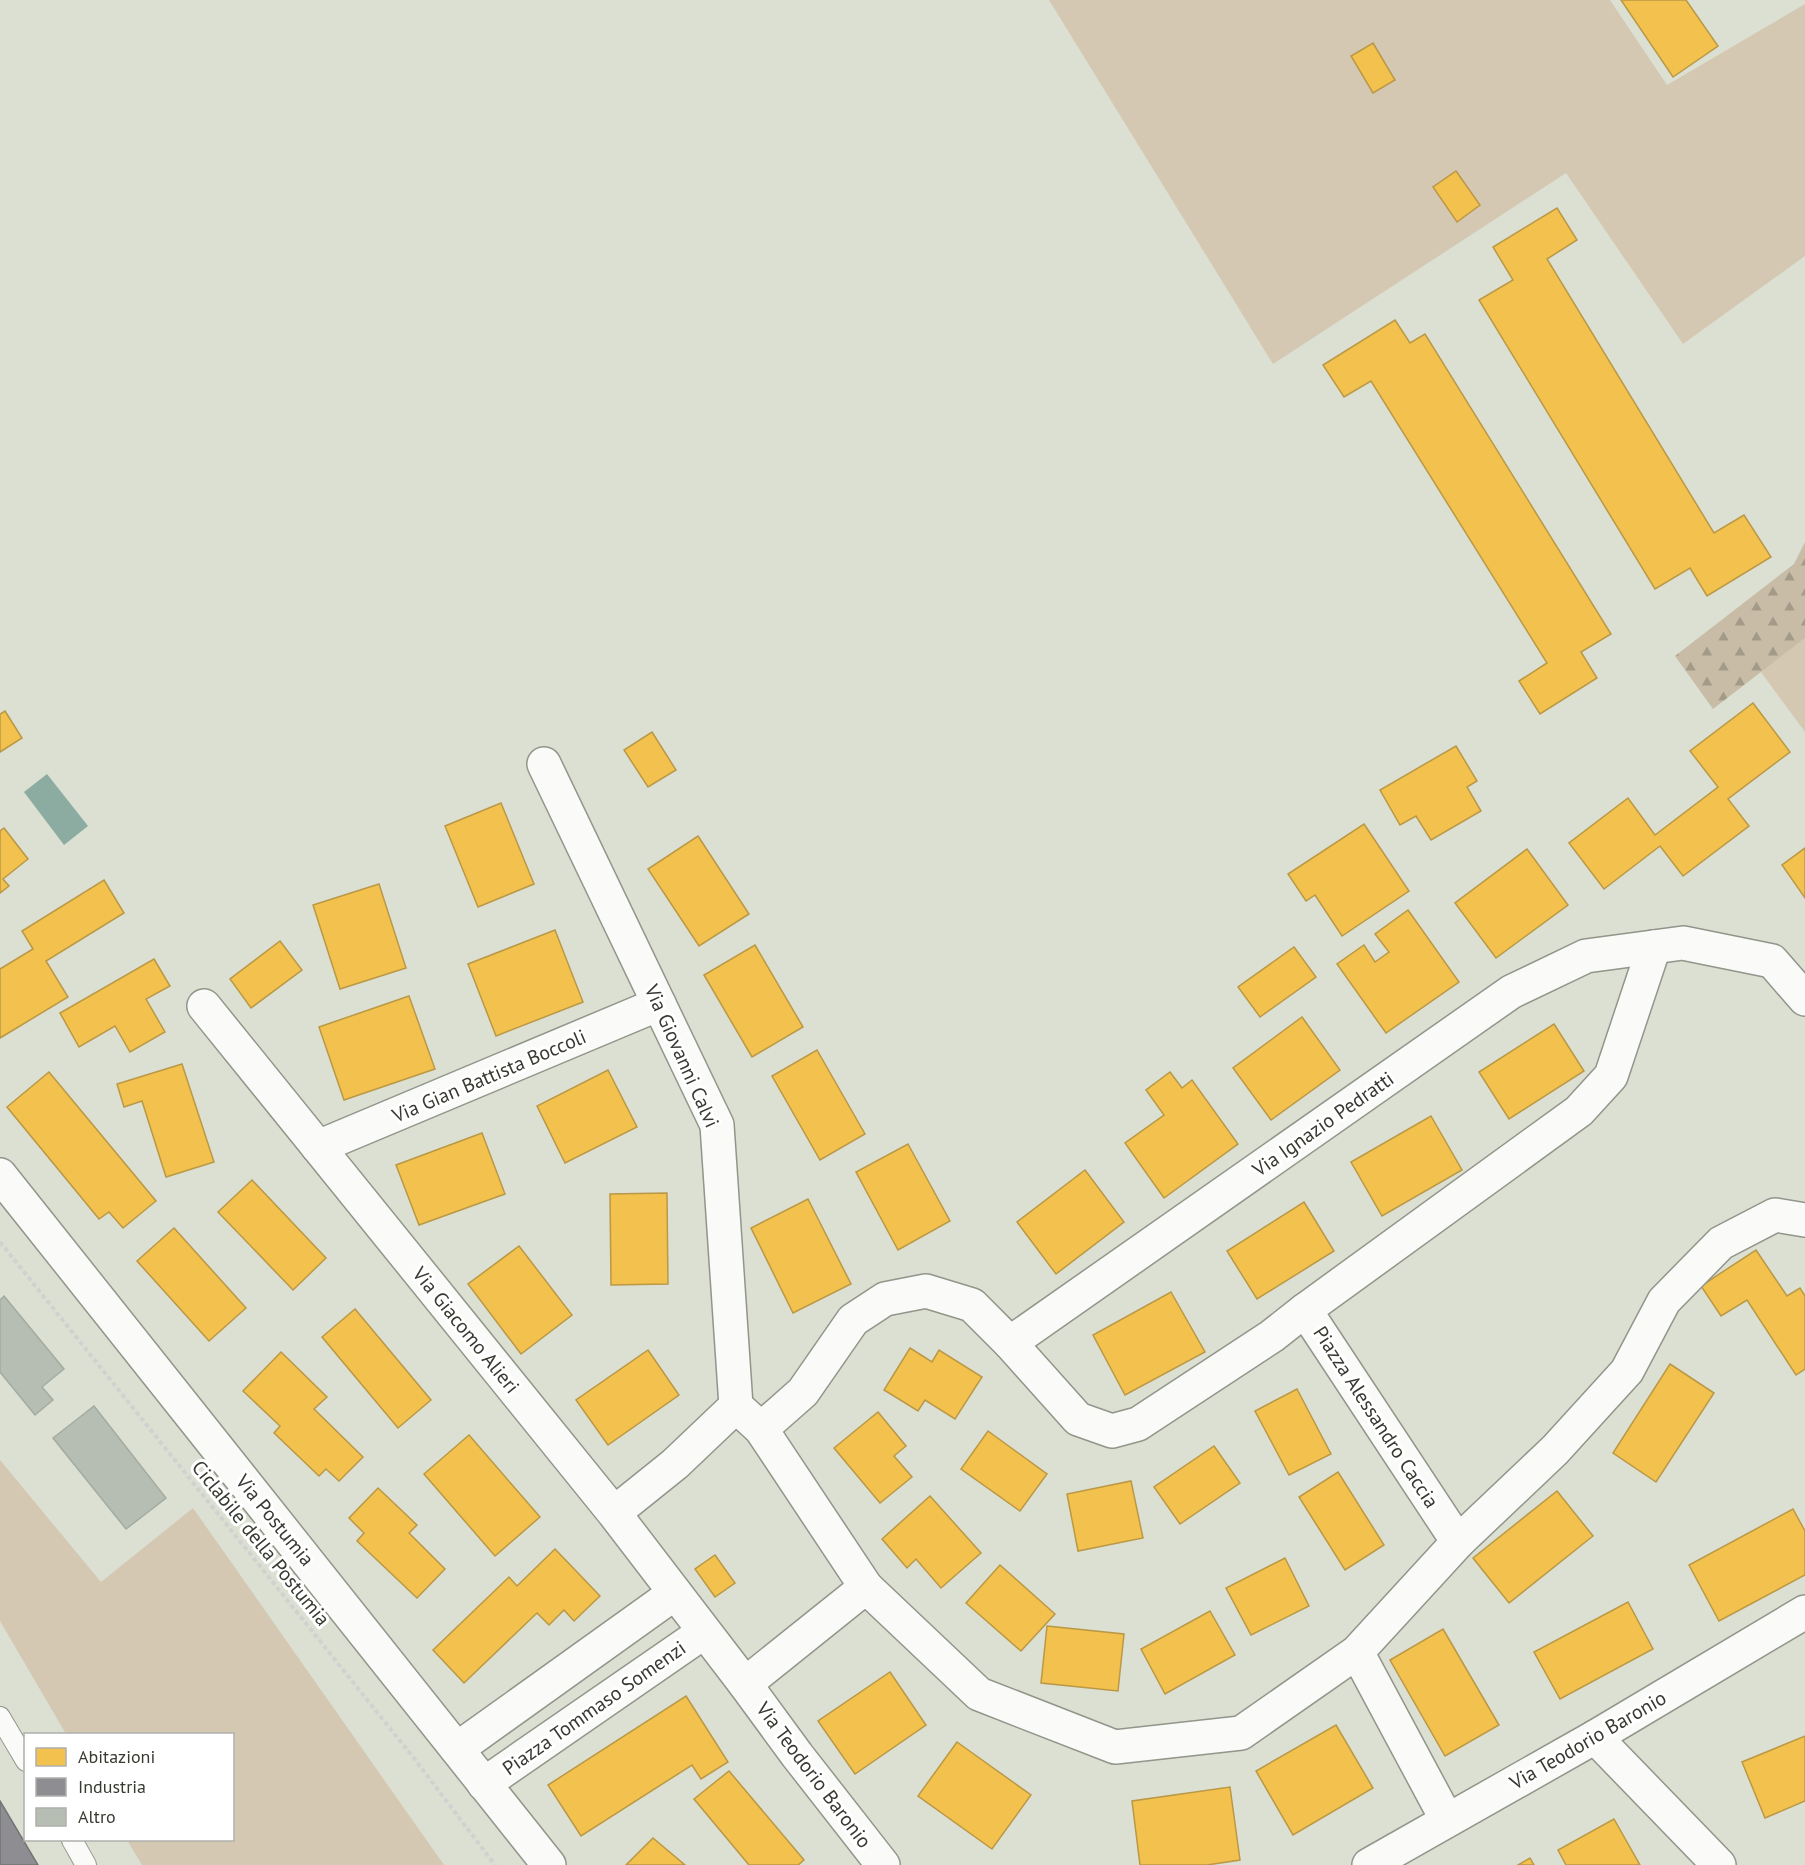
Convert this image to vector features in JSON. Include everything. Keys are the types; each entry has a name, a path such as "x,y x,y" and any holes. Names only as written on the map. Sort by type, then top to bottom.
{"street":[{"name":"Via Giovanni Calvi","path":"544,764 717,1125 736,1406"},
{"path":"1654,947 1683,944 1772,961 1805,999"},
{"name":"Piazza Alessandro Caccia","path":"1458,1542 1305,1310 1579,1111 1611,1076 1654,947"},
{"name":"Via Ignazio Pedratti","path":"1010,1342 1511,992 1586,956 1654,947"},
{"name":"Via Gian Battista Boccoli","path":"318,1147 659,1004"},
{"name":"Via Giacomo Alieri","path":"204,1006 614,1513"},
{"name":"Via Postumia","path":"0,1175 549,1865"},
{"path":"614,1513 675,1464 736,1406 760,1429 866,1587 979,1694 1115,1747 1241,1733 1357,1652 1458,1542 1555,1450 1627,1371 1664,1301 1721,1244 1775,1215 1805,1220"},
{"path":"760,1429 803,1392 853,1320 885,1299 926,1291 972,1305 1010,1342 1078,1419 1112,1431 1138,1424 1272,1336 1305,1310"},
{"name":"Piazza Tommaso Somenzi","path":"614,1513 745,1684"},
{"path":"745,1684 866,1587"},
{"path":"458,1749 675,1593"},
{"name":"Via Teodorio Baronio","path":"1370,1865 1595,1737 1805,1612"},
{"name":"Piazza Tommaso Somenzi","path":"484,1784 704,1632"},
{"path":"1357,1652 1447,1821"},
{"name":"Via Teodorio Baronio","path":"745,1684 797,1755 884,1865"},
{"path":"1595,1737 1719,1865"}],"lane":[{"path":"0,1717 24,1758"},
{"path":"73,1841 86,1865"}],"path":[{"name":"Ciclabile della Postumia","path":"0,1242 413,1757 495,1865"}],"shaded area":[{"path":"1049,0 1610,0 1667,85 1805,4 1805,256 1683,344 1566,173 1273,364"},
{"path":"1805,638 1805,732 1760,671"},
{"path":"0,1460 101,1582 193,1508 444,1865 142,1865 128,1841 234,1841 234,1733 65,1733 0,1621"}],"green space":[{"path":"1805,542 1805,638 1713,709 1675,656 1794,564"}],"water":[{"path":"47,774 88,826 64,845 24,792"}],"building: Abitazioni":[{"path":"1621,0 1686,0 1718,46 1673,77"},
{"path":"1373,43 1395,80 1373,93 1351,56"},
{"path":"1456,171 1480,205 1457,222 1433,187"},
{"path":"1557,208 1577,240 1547,259 1714,533 1744,515 1771,557 1707,596 1690,568 1655,589 1479,300 1513,280 1493,247"},
{"path":"1395,320 1410,343 1425,334 1611,634 1581,652 1597,678 1540,714 1519,681 1547,663 1371,381 1344,397 1323,365"},
{"path":"1753,703 1790,752 1728,799 1749,826 1683,876 1660,846 1604,889 1569,843 1628,798 1655,835 1718,787 1690,751"},
{"path":"5,711 22,738 0,752 0,714"},
{"path":"652,732 676,770 648,787 624,750"},
{"path":"1456,746 1477,781 1467,787 1481,811 1431,840 1416,816 1400,825 1380,790"},
{"path":"501,803 534,884 478,907 445,826"},
{"path":"1364,824 1409,891 1342,936 1315,895 1306,901 1288,874"},
{"path":"4,828 28,859 3,879 9,886 0,893 0,831"},
{"path":"698,836 749,914 699,946 648,869"},
{"path":"1805,848 1805,898 1782,865"},
{"path":"1527,849 1568,905 1496,958 1455,903"},
{"path":"104,880 124,913 46,961 68,997 0,1038 0,969 33,949 22,931"},
{"path":"379,884 406,968 340,989 313,905"},
{"path":"1408,910 1459,982 1386,1033 1337,964 1364,945 1375,962 1389,952 1375,934"},
{"path":"555,930 583,1002 496,1036 468,964"},
{"path":"280,941 302,970 251,1008 230,979"},
{"path":"755,945 803,1027 752,1057 704,975"},
{"path":"1294,947 1316,977 1260,1017 1238,987"},
{"path":"154,959 170,986 146,999 165,1032 130,1052 115,1026 79,1047 60,1013"},
{"path":"409,996 435,1069 344,1100 319,1027"},
{"path":"1302,1017 1340,1070 1271,1120 1233,1068"},
{"path":"1554,1024 1584,1071 1509,1119 1479,1072"},
{"path":"817,1050 865,1134 820,1160 772,1076"},
{"path":"182,1064 214,1162 166,1177 142,1101 124,1107 117,1084"},
{"path":"608,1070 637,1127 565,1163 537,1106"},
{"path":"49,1072 156,1201 123,1228 109,1212 99,1219 7,1107"},
{"path":"1170,1072 1182,1088 1192,1080 1238,1144 1164,1198 1125,1143 1164,1115 1146,1090"},
{"path":"1431,1116 1462,1170 1382,1216 1351,1162"},
{"path":"482,1133 505,1194 419,1225 396,1165"},
{"path":"908,1144 950,1221 898,1250 856,1172"},
{"path":"1085,1170 1124,1222 1056,1274 1017,1222"},
{"path":"252,1180 326,1258 293,1290 218,1212"},
{"path":"667,1193 668,1284 611,1285 610,1194"},
{"path":"808,1199 851,1284 793,1313 751,1228"},
{"path":"1304,1202 1334,1251 1257,1299 1227,1251"},
{"path":"174,1228 246,1308 209,1341 137,1261"},
{"path":"519,1246 572,1315 521,1354 468,1284"},
{"path":"1756,1250 1787,1296 1800,1288 1805,1296 1805,1369 1796,1375 1747,1300 1721,1316 1701,1286"},
{"path":"1171,1292 1205,1352 1125,1395 1093,1335"},
{"path":"355,1309 431,1400 398,1428 322,1337"},
{"path":"910,1348 932,1362 939,1350 982,1377 955,1419 925,1400 918,1411 884,1390"},
{"path":"648,1350 679,1395 608,1445 576,1400"},
{"path":"281,1352 327,1397 314,1409 363,1457 339,1481 326,1469 319,1476 274,1433 280,1426 243,1391"},
{"path":"1670,1364 1714,1393 1656,1482 1613,1453"},
{"path":"1297,1389 1331,1454 1289,1475 1255,1411"},
{"path":"878,1412 906,1446 894,1456 912,1477 880,1503 834,1448"},
{"path":"988,1431 1047,1474 1020,1511 961,1469"},
{"path":"469,1435 540,1517 495,1556 424,1474"},
{"path":"1214,1446 1240,1483 1180,1524 1154,1487"},
{"path":"1338,1472 1384,1545 1345,1570 1299,1497"},
{"path":"1131,1481 1143,1538 1078,1551 1067,1494"},
{"path":"378,1488 417,1525 409,1533 445,1569 417,1598 357,1541 364,1533 349,1518"},
{"path":"1557,1491 1593,1536 1509,1603 1473,1558"},
{"path":"930,1496 981,1553 941,1588 916,1559 907,1568 882,1539"},
{"path":"1793,1509 1805,1531 1805,1575 1719,1621 1689,1565"},
{"path":"555,1549 600,1596 574,1621 564,1610 549,1625 537,1613 464,1683 433,1650 509,1577 517,1586"},
{"path":"715,1555 735,1583 715,1597 695,1569"},
{"path":"1285,1558 1309,1606 1251,1635 1226,1588"},
{"path":"1000,1565 1055,1614 1021,1651 966,1603"},
{"path":"1628,1602 1653,1649 1560,1699 1534,1652"},
{"path":"1210,1611 1235,1655 1165,1694 1141,1649"},
{"path":"1047,1626 1124,1634 1118,1691 1041,1683"},
{"path":"1443,1629 1499,1725 1445,1756 1390,1660"},
{"path":"890,1672 926,1725 855,1774 818,1721"},
{"path":"686,1696 728,1762 701,1779 692,1765 581,1836 548,1785"},
{"path":"1336,1725 1373,1788 1293,1835 1256,1771"},
{"path":"1805,1736 1805,1801 1765,1818 1742,1762"},
{"path":"957,1742 1031,1795 992,1849 918,1796"},
{"path":"729,1771 804,1860 798,1865 749,1865 694,1799"},
{"path":"1230,1787 1240,1860 1207,1865 1140,1865 1132,1801"},
{"path":"1614,1819 1640,1865 1566,1865 1558,1850"},
{"path":"653,1838 685,1865 626,1865"},
{"path":"1530,1858 1534,1865 1518,1865"}],"building: Industria":[{"path":"0,1801 38,1865 0,1865"}],"building: Altro":[{"path":"4,1296 64,1369 42,1387 53,1400 35,1415 0,1372 0,1300"},
{"path":"94,1406 166,1498 126,1529 53,1438"}]}
